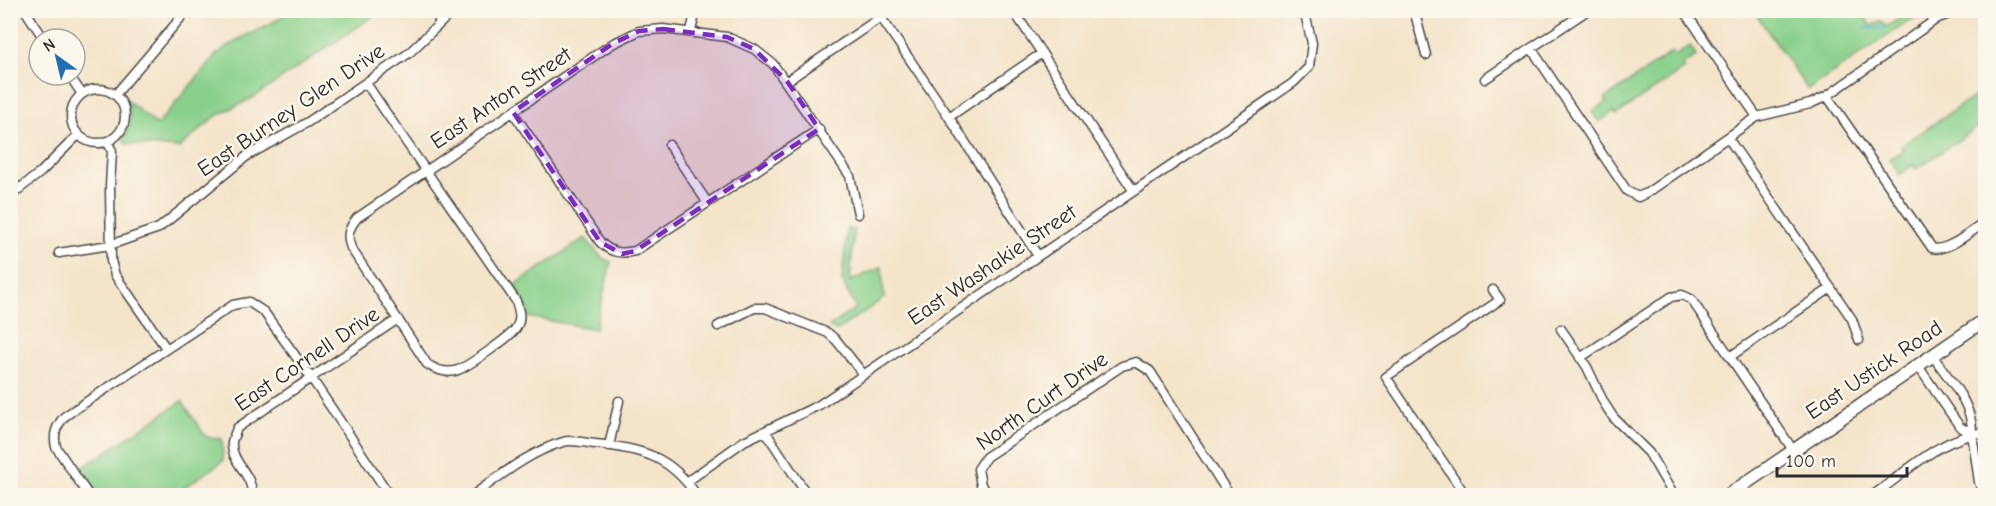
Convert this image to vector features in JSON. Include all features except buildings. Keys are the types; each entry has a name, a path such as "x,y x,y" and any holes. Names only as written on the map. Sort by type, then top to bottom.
{"main road":[{"name":"East Ustick Road","path":"1727,495 1986,319"}],"street":[{"path":"25,10 36,27"},
{"path":"115,95 184,14 190,10"},
{"path":"432,10 441,22"},
{"name":"East Burney Glen Drive","path":"59,253 110,245 159,228 247,156 308,122 409,52 453,10"},
{"path":"691,31 696,10"},
{"path":"1013,10 1133,190"},
{"name":"East Washakie Street","path":"688,481 744,441 819,405 1293,83 1309,67 1311,43 1304,10"},
{"path":"1414,10 1426,55"},
{"path":"1485,79 1588,10"},
{"path":"1684,10 1757,117"},
{"path":"1531,48 1626,191 1635,196 1647,193 1757,117 1810,104 1827,96 1938,18 1960,10"},
{"path":"1980,10 1986,28"},
{"path":"787,81 879,14 949,117 1038,256"},
{"name":"East Anton Street","path":"398,319 351,248 348,233 357,218 612,44 639,31 663,29 726,37 754,49 773,64 787,81 850,176 858,214"},
{"path":"949,117 1042,53"},
{"path":"366,83 516,301 520,317 516,328 508,336 458,370 443,372 427,364 398,319"},
{"path":"77,87 82,94"},
{"path":"98,89 115,95 124,108 124,124 114,137 107,141 92,142 78,135 71,118 75,101 90,90 98,89"},
{"path":"1827,96 1927,244 1937,250 1947,247 1986,222"},
{"path":"513,112 600,242 613,252 622,254 635,251 819,129"},
{"path":"10,178 15,193 41,172 78,135"},
{"path":"1728,138 1852,319 1859,340"},
{"path":"107,141 112,152 111,261 115,275 166,348"},
{"path":"669,146 707,202"},
{"path":"1731,356 1831,288"},
{"path":"1466,495 1386,377 1500,300 1493,290"},
{"path":"1580,358 1671,297 1682,295 1691,299 1793,450"},
{"path":"89,495 56,447 55,431 65,416 233,305 249,302 264,312 390,495"},
{"path":"717,326 754,308 765,308 828,333 837,340 863,375"},
{"name":"East Cornell Drive","path":"252,495 252,488 244,471 233,455 232,442 237,428 398,319"},
{"path":"1561,329 1613,417 1649,453 1674,495"},
{"path":"1932,355 1963,400 1972,421 1977,472 1984,495"},
{"name":"North Curt Drive","path":"988,495 981,484 978,469 986,457 1122,366 1136,362 1150,371 1230,495"},
{"path":"1918,366 1960,427 1972,434"},
{"path":"609,446 619,401"},
{"path":"765,431 808,495"},
{"path":"1872,495 1932,450 1972,434 1986,432"},
{"path":"472,495 540,451 566,441 609,446 653,455 672,466 688,481 697,495"}],"highlighted area":[{"path":"663,29 727,37 754,49 787,81 819,129 635,251 622,254 600,242 513,112 612,44 639,31"}],"green space":[{"path":"290,11 368,11 372,17 254,97 216,116 179,148 126,144 123,138 130,119 125,99 157,125 217,54"},
{"path":"1754,11 1860,11 1871,26 1881,21 1886,27 1911,11 1924,11 1808,90"},
{"path":"1690,46 1696,56 1682,65 1684,69 1616,115 1613,112 1599,122 1592,112 1607,102 1605,99 1672,52 1675,56"},
{"path":"1984,90 1985,122 1916,169 1913,165 1900,175 1889,159 1903,150 1901,146"},
{"path":"847,229 854,230 850,281 882,267 884,298 836,331 829,327 856,308 842,281"},
{"path":"585,238 602,258 611,262 595,329 528,317 527,308 515,285"},
{"path":"182,401 206,437 222,439 223,461 173,495 98,495 81,469"}],"waterway":[{"path":"1865,28 1884,28"}]}
